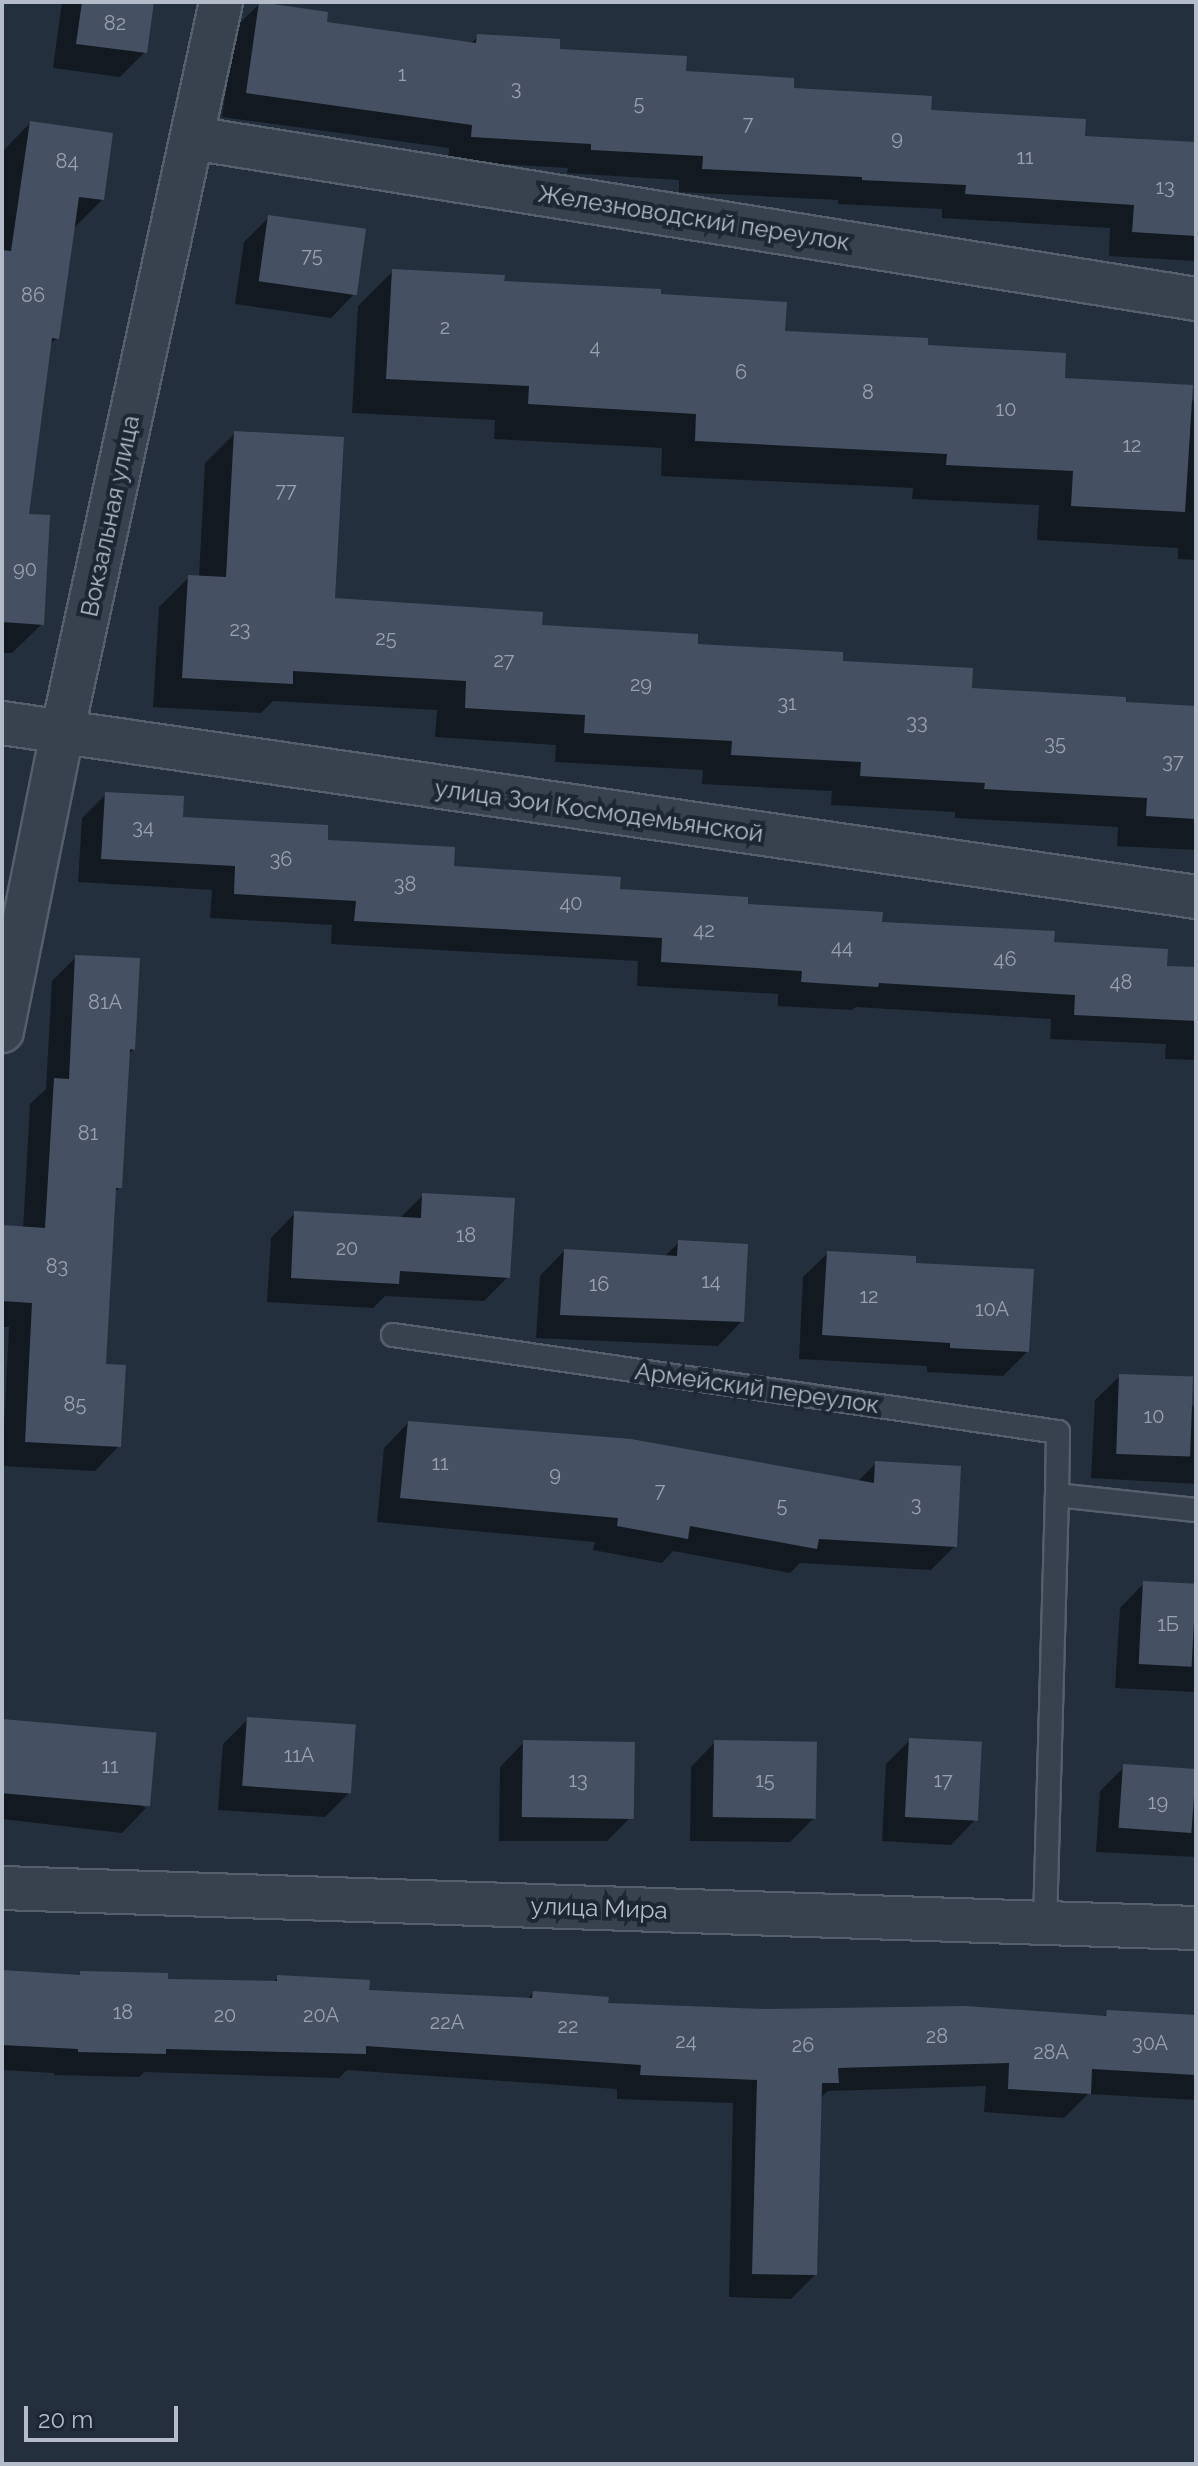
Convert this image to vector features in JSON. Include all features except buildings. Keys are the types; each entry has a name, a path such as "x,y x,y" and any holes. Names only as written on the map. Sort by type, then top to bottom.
{"street":[{"name":"Вокзальная улица","path":"2,1031 62,733 221,2"},
{"name":"Железноводский переулок","path":"192,138 1196,299"},
{"name":"улица Зои Космодемьянской","path":"2,723 1196,897"},
{"name":"улица Мира","path":"2,1888 1196,1928"}],"lane":[{"name":"Армейский переулок","path":"393,1335 1058,1432 1045,1923"},
{"path":"1057,1495 1196,1510"}]}
